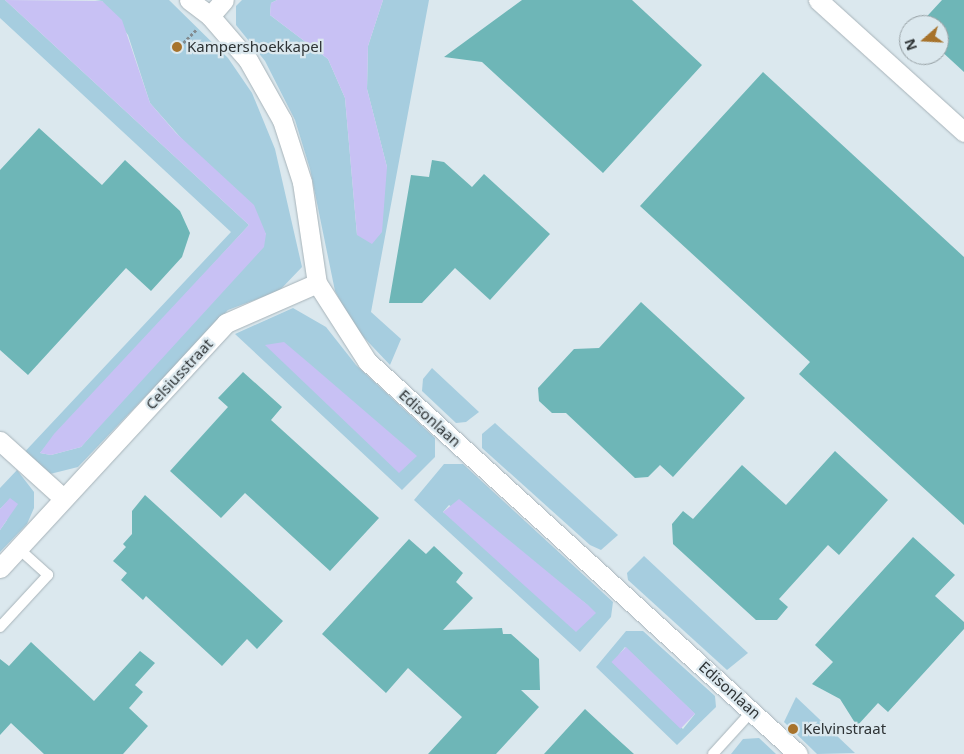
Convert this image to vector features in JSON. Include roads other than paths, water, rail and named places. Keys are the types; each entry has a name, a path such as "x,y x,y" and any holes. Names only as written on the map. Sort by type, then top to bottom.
{"street":[{"name":"Edisonlaan","path":"189,0 210,16 248,60 282,120 302,182 317,282 367,361 753,710 798,754"},
{"path":"210,16 224,0"},
{"path":"818,0 964,132"},
{"name":"Celsiusstraat","path":"0,568 226,323 317,282"},
{"path":"0,441 63,498"}],"lane":[{"path":"0,627 48,575 18,548"},
{"path":"713,754 753,710"}],"place":[{"name":"Kampershoekkapel","path":"177,47"},
{"name":"Kelvinstraat","path":"793,729"}]}
